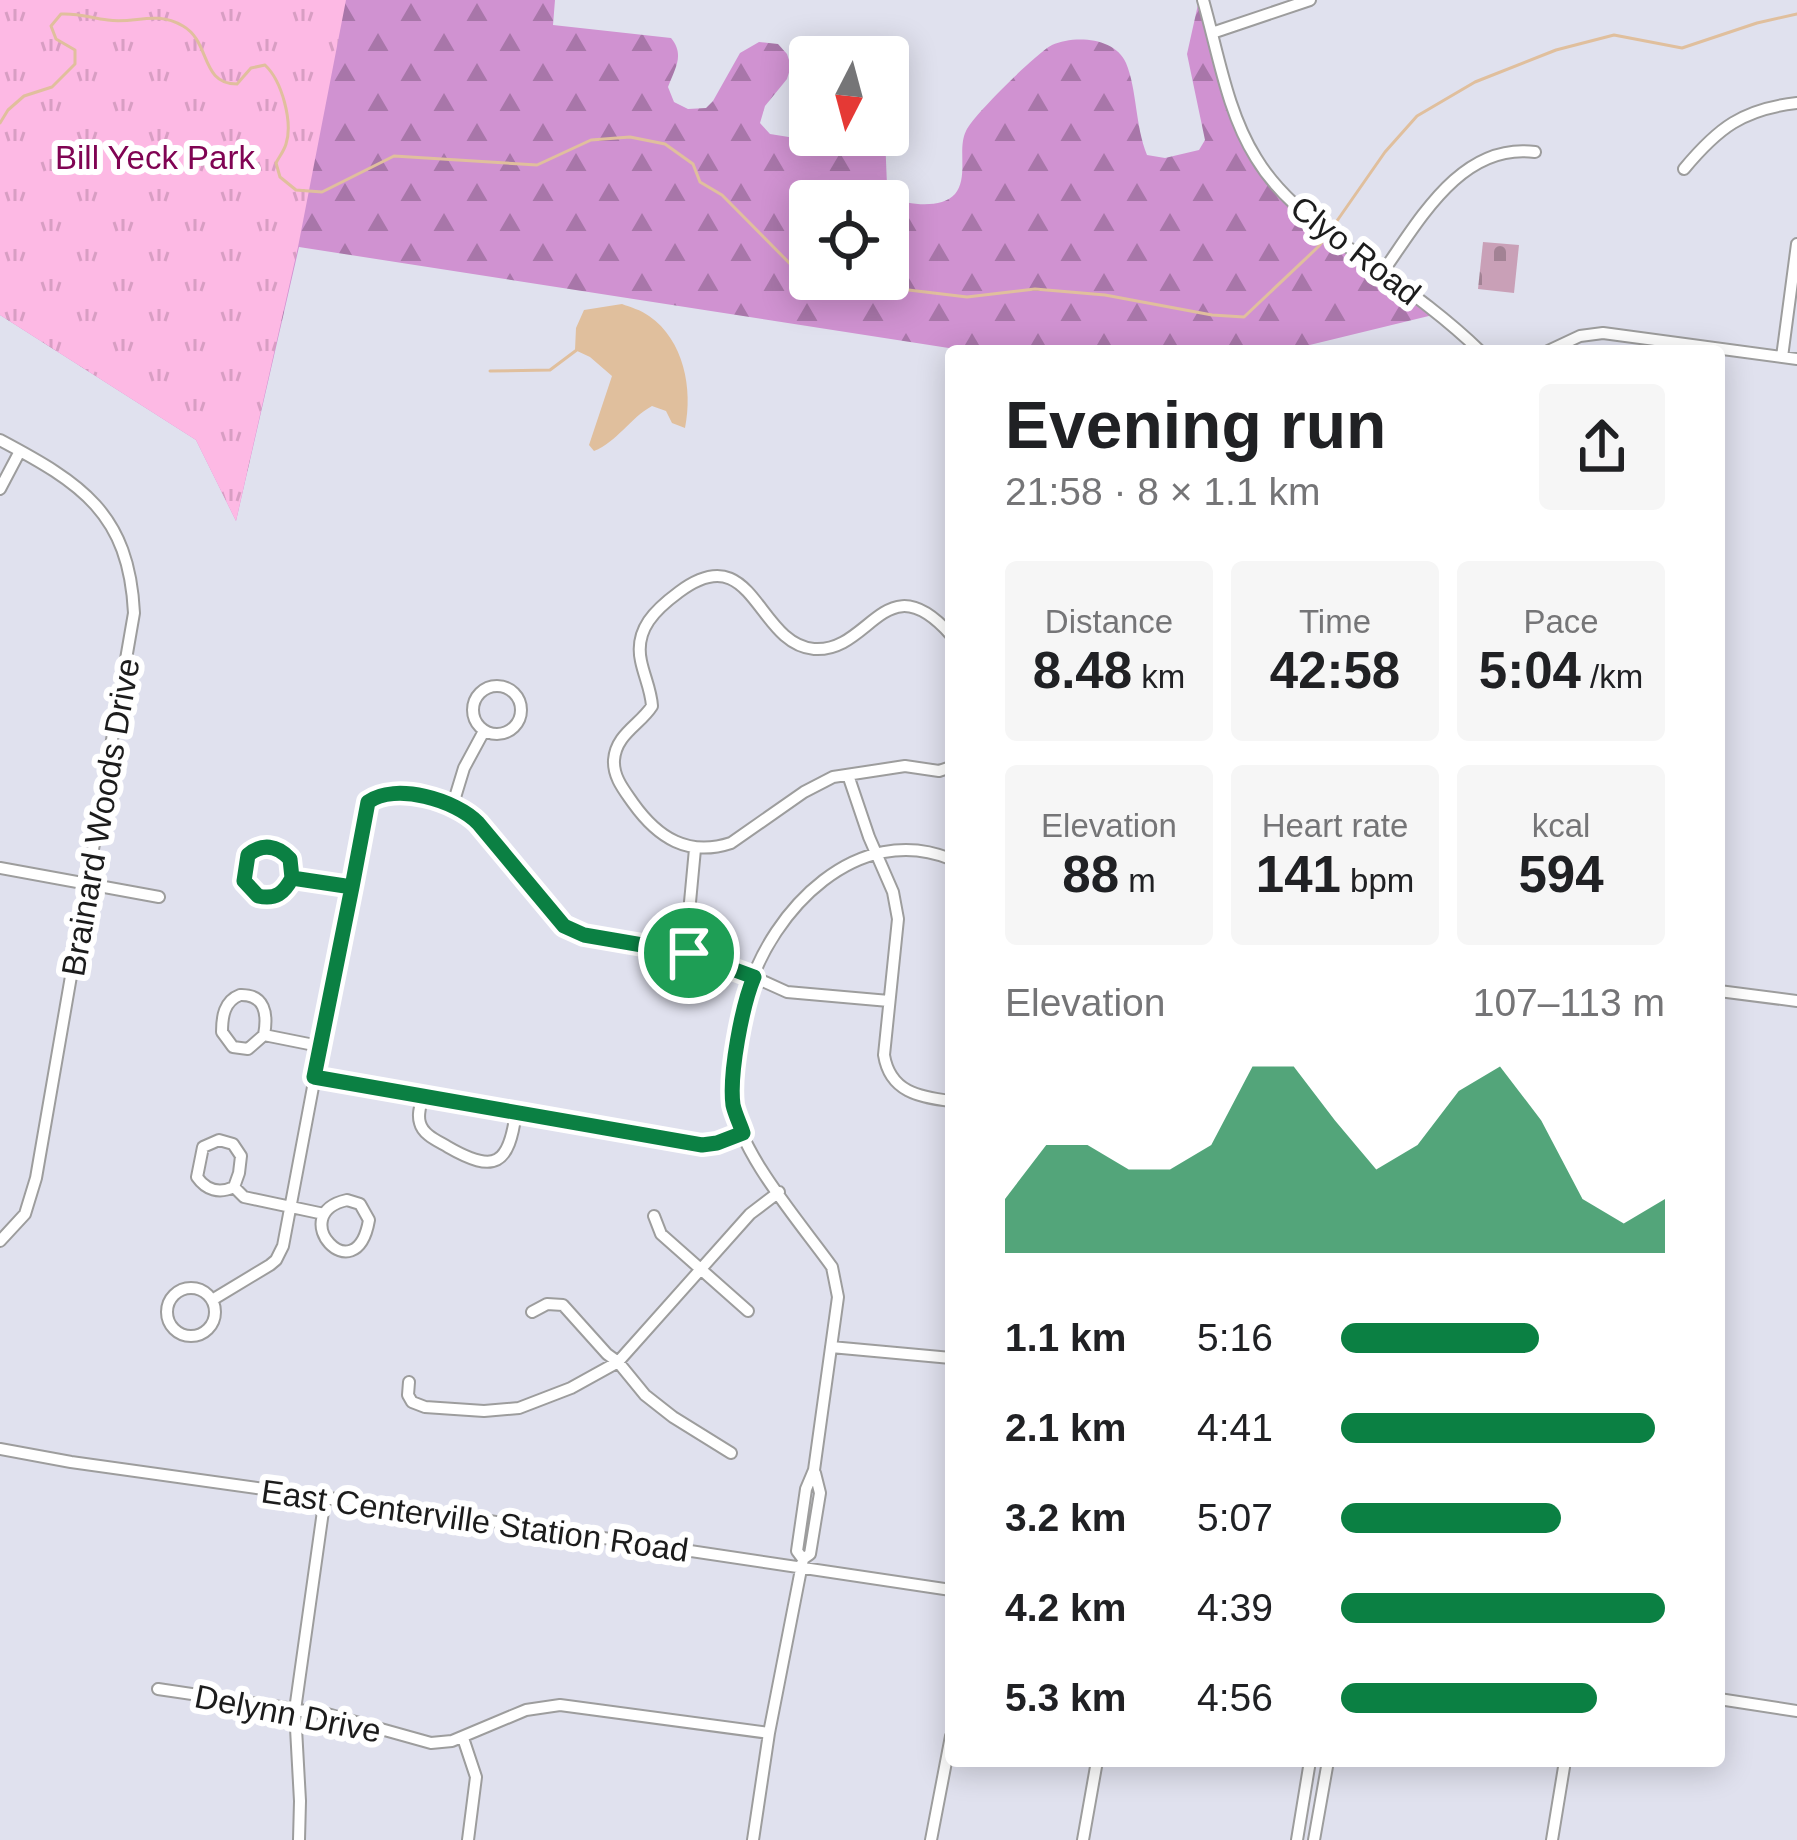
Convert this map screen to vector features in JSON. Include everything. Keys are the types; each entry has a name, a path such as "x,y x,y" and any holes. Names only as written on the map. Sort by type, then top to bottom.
{"street":[{"name":"Clyo Road","path":"1203,0 1230,95 1256,160 1287,198 1474,345"},
{"path":"1212,33 1310,0"},
{"path":"1684,169 1733,122 1754,112 1797,103"},
{"path":"1382,273 1460,172 1498,154 1535,152"},
{"path":"1782,357 1797,244"},
{"path":"1561,345 1603,333 1692,345"},
{"path":"1725,349 1797,359"},
{"name":"Brainard Woods Drive","path":"0,440 70,480 97,506 119,540 134,593 133,628 32,1200 0,1241"},
{"path":"0,489 20,451"},
{"path":"945,628 934,616 904,607 887,611 831,647 812,649 784,635 742,584 714,577 694,582 660,607 646,626 640,649 652,706 620,740 614,759 622,787 653,827 672,842 695,849 731,843 821,782 905,766 945,769"},
{"path":"497,685 520,699 520,720 505,734 484,731 472,706 484,689 497,685"},
{"path":"453,805 464,768 484,731"},
{"path":"848,775 893,892 898,919 886,1068 905,1092 945,1100"},
{"path":"212,1300 276,1261 284,1246 368,802 387,792 453,805 478,823 564,926 584,935 689,953 787,992 889,1001"},
{"path":"260,848 280,850 292,865 292,878 279,895 258,896 244,881 248,855 260,848"},
{"path":"753,1840 803,1563 797,1551 806,1490 814,1470 837,1283 832,1268 753,1156 733,1106 741,1022 764,953 792,908 827,877 850,863 905,848 945,857"},
{"path":"689,953 695,849"},
{"path":"0,868 159,897"},
{"path":"292,878 352,887"},
{"path":"1725,992 1797,1001"},
{"path":"249,995 261,1002 266,1013 264,1035 248,1048 228,1043 222,1026 230,1001 249,995"},
{"path":"264,1035 319,1046"},
{"path":"314,1077 702,1145 743,1133"},
{"path":"423,1095 419,1119 424,1132 481,1163 493,1161 506,1150 516,1112"},
{"path":"226,1141 239,1148 242,1156 234,1187 213,1190 196,1177 203,1147 226,1141"},
{"path":"234,1187 244,1197 324,1214"},
{"path":"409,1382 412,1402 484,1411 519,1408 572,1388 618,1362 750,1214 778,1192"},
{"path":"340,1201 361,1204 369,1220 359,1247 346,1252 331,1246 323,1234 324,1214 340,1201"},
{"path":"654,1216 661,1234 748,1311"},
{"path":"192,1288 212,1300 216,1314 206,1332 185,1336 169,1321 168,1305 177,1292 192,1288"},
{"path":"532,1312 547,1304 563,1305 645,1395 731,1453"},
{"path":"831,1347 945,1357"},
{"path":"519,1408 521,1422"},
{"name":"East Centerville Station Road","path":"0,1449 803,1563 945,1589"},
{"path":"299,1840 295,1710 325,1498"},
{"name":"Delynn Drive","path":"158,1689 349,1718 431,1743 463,1738 526,1710 560,1705 769,1733"},
{"path":"1725,1701 1797,1711"},
{"path":"463,1738 476,1777 468,1840"},
{"path":"931,1840 945,1767"},
{"path":"1083,1840 1096,1767"},
{"path":"1297,1840 1309,1767"},
{"path":"1314,1840 1327,1767"},
{"path":"1552,1840 1564,1767"}],"green space":[{"name":"Bill Yeck Park","path":"0,0 346,0 298,247 236,521 196,440 0,315"},
{"path":"41,0 555,0 553,25 671,38 678,56 668,87 674,102 688,109 706,108 713,101 740,53 759,42 778,44 787,54 789,72 765,106 760,123 770,134 789,137 789,156 886,156 887,180 789,180 789,300 909,300 909,202 942,202 955,194 971,123 1052,45 1093,40 1121,54 1130,73 1147,155 1165,158 1199,150 1205,140 1187,54 1199,0 1230,95 1272,181 1437,314 1310,345 945,347 299,247 236,521 196,440 0,315 0,65"},
{"path":"1483,242 1519,245 1514,293 1478,289"}],"shaded area":[{"path":"622,304 646,314 671,338 686,382 685,428 672,423 666,411 652,406 594,451 589,445 612,376 575,350 576,328 584,310"}],"waterway":[{"path":"0,123 24,96 52,87 75,64 75,50 56,39 51,26 61,14 118,21 154,18 173,21 192,33 211,70 225,82 237,84 251,68 265,65 271,72 281,91 288,125 286,144 276,163 280,177 296,190 322,192 394,156 537,165 591,140 630,137 665,144 693,164 700,182 722,195 815,289 836,297 867,285 967,297 1035,289 1244,317 1327,236"},
{"path":"1332,228 1385,152 1417,116 1475,82 1556,50 1614,35 1682,48 1797,14"},
{"path":"490,371 550,370 578,349"}],"route":[{"path":"689,953 584,935 564,926 478,823 462,808 442,801 387,792 368,802 352,887 292,878 290,859 273,847 248,855 244,881 258,896 279,895 292,878 352,887 314,1077 702,1145 717,1143 743,1133 733,1106 734,1079 741,1022 754,977 689,953"}]}
